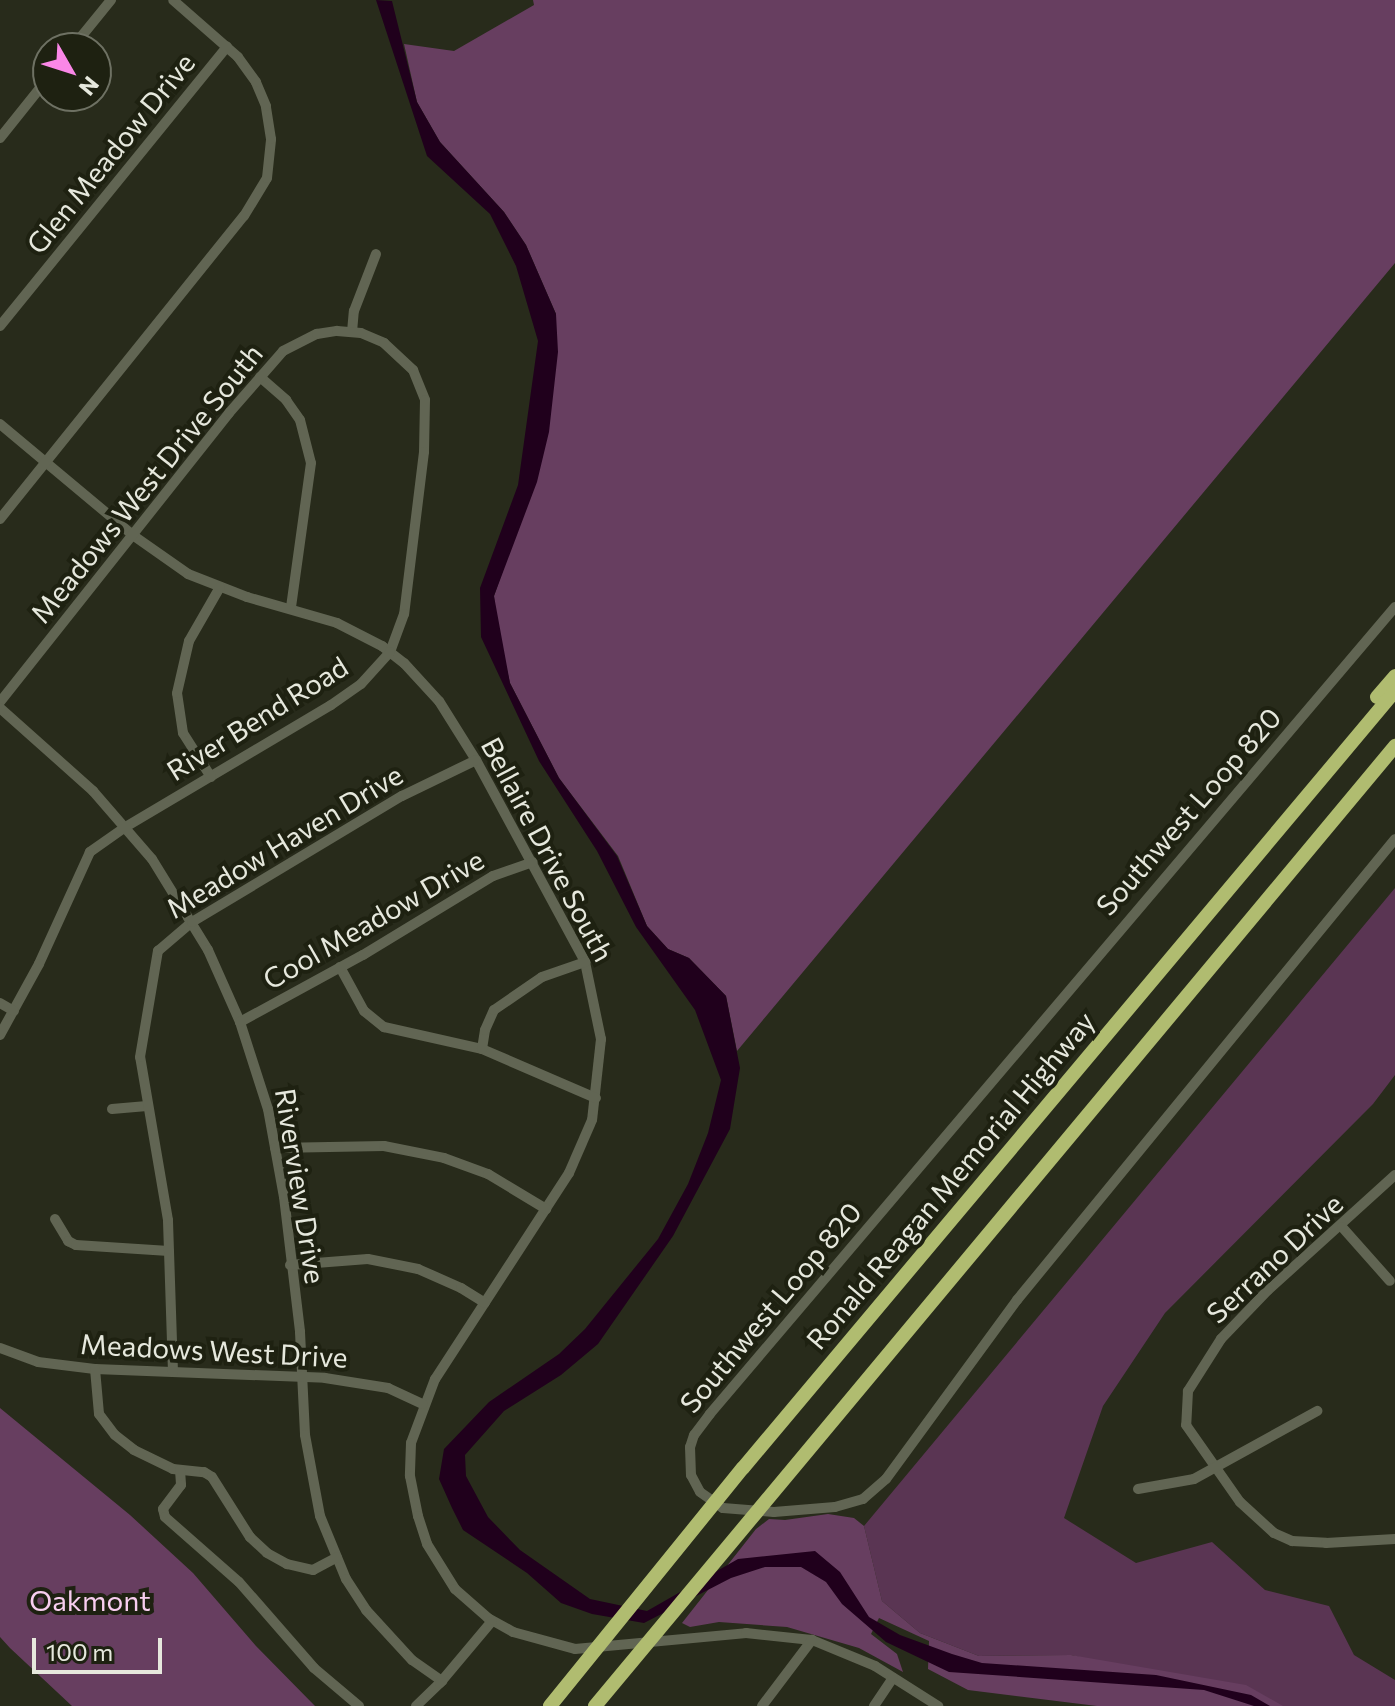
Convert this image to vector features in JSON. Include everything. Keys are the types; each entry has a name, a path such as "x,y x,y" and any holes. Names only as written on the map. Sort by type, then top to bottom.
{"highway":[{"path":"1370,721 1374,702 1395,676"},
{"name":"Ronald Reagan Memorial Highway","path":"553,1702 743,1468 1395,691"},
{"path":"595,1706 1395,746"}],"street":[{"path":"85,32 111,0"},
{"path":"0,519 244,216 267,178 271,139 266,106 248,69 173,0"},
{"name":"Glen Meadow Drive","path":"0,326 227,47"},
{"path":"0,138 32,98"},
{"path":"352,332 354,311 376,254"},
{"name":"Meadows West Drive South","path":"0,705 283,351 301,339 337,331 352,332"},
{"name":"River Bend Road","path":"0,1035 85,861 98,845 331,705 361,684 390,652 404,614 427,414 421,384 399,355 372,337 352,332"},
{"path":"260,377 286,400 300,420 311,463 291,607"},
{"name":"Bellaire Drive South","path":"0,424 134,536 188,574 356,631 390,652 427,685 476,760 585,962 601,1039 596,1098 577,1158 435,1379 423,1404 411,1443 410,1462 418,1516 427,1544 455,1589 492,1621 513,1632 575,1649 773,1634 812,1640 858,1658 893,1678"},
{"path":"211,777 183,733 177,693 189,641 220,587"},
{"name":"Southwest Loop 820","path":"1395,607 710,1414 694,1435 689,1460 700,1492 723,1508 774,1512 835,1507 863,1499 886,1479 1017,1300 1395,839"},
{"name":"Riverview Drive","path":"0,705 93,791 152,859 192,922 240,1022 258,1073 275,1148 303,1377 312,1481 320,1516 337,1557 366,1610 412,1660 442,1681"},
{"name":"Meadow Haven Drive","path":"173,1372 169,1251 158,1153 140,1057 155,960 165,943 192,922 402,796 476,760"},
{"name":"Cool Meadow Drive","path":"240,1022 493,876 533,862"},
{"path":"482,1049 485,1030 494,1010 542,977 585,962"},
{"path":"340,967 355,996 374,1022 399,1033 482,1049 596,1098"},
{"path":"0,1003 14,1011"},
{"path":"112,1109 147,1106"},
{"path":"275,1148 384,1146 444,1158 496,1178 546,1209"},
{"name":"Serrano Drive","path":"1395,1175 1238,1320 1198,1371 1188,1391 1186,1425 1240,1502 1266,1527 1292,1541 1395,1539"},
{"path":"55,1219 68,1241 76,1245 169,1251"},
{"path":"1342,1227 1390,1281"},
{"path":"290,1265 368,1259 418,1269 461,1288 485,1303"},
{"name":"Meadows West Drive","path":"0,1348 38,1362 95,1369 303,1377 388,1388 423,1404"},
{"path":"95,1369 96,1403 105,1424 134,1450 157,1463 180,1470 204,1472 212,1477 250,1537 267,1553 287,1564 313,1570 337,1557"},
{"path":"1138,1489 1194,1479 1317,1411"},
{"path":"180,1470 181,1485 163,1509 165,1517 239,1582 314,1668 359,1706"},
{"path":"416,1706 442,1681 492,1621"},
{"path":"762,1706 812,1640"},
{"path":"874,1706 893,1678 938,1706"}],"shaded area":[{"path":"376,0 392,1 417,102 440,142 504,212 526,245 556,314 558,352 549,432 537,482 494,596 510,683 559,778 617,856 647,926 668,949 689,958 726,996 740,1068 730,1129 673,1236 598,1344 561,1375 504,1411 465,1455 466,1476 488,1517 520,1550 590,1599 647,1611 738,1559 815,1551 840,1572 869,1617 900,1635 952,1654 982,1663 1156,1675 1251,1695 1270,1706 1254,1706 1204,1690 949,1672 886,1642 842,1604 826,1582 801,1567 765,1567 731,1578 644,1623 592,1614 561,1603 527,1573 463,1530 439,1479 444,1449 489,1402 559,1354 585,1329 658,1239 688,1184 708,1133 721,1080 695,1010 636,927 597,851 539,761 481,637 480,588 518,485 538,341 516,266 490,214 427,156"},
{"path":"1395,888 1395,1075 1373,1104 1165,1313 1103,1406 1064,1518 1136,1563 1212,1542 1265,1590 1329,1606 1354,1655 1395,1680 1395,1706 1280,1706 1071,1655 979,1656 920,1633 882,1601 864,1526"}],"green space":[{"path":"533,0 1395,0 1395,263 737,1051 726,996 689,958 668,949 647,926 618,856 559,778 510,683 496,623 494,596 518,527 556,314 526,245 504,212 440,142 417,102 404,44 454,51 534,5"},
{"name":"Oakmont","path":"0,1408 130,1515 193,1573 256,1646 315,1706 72,1706 10,1648 0,1637"},
{"path":"828,1514 854,1518 864,1526 882,1601 920,1633 979,1656 1071,1655 1246,1685 1283,1706 1097,1706 968,1690 928,1669 929,1641 879,1618 871,1634 897,1654 903,1672 859,1648 787,1627 719,1622 690,1627 682,1623 756,1529 769,1519"}]}
